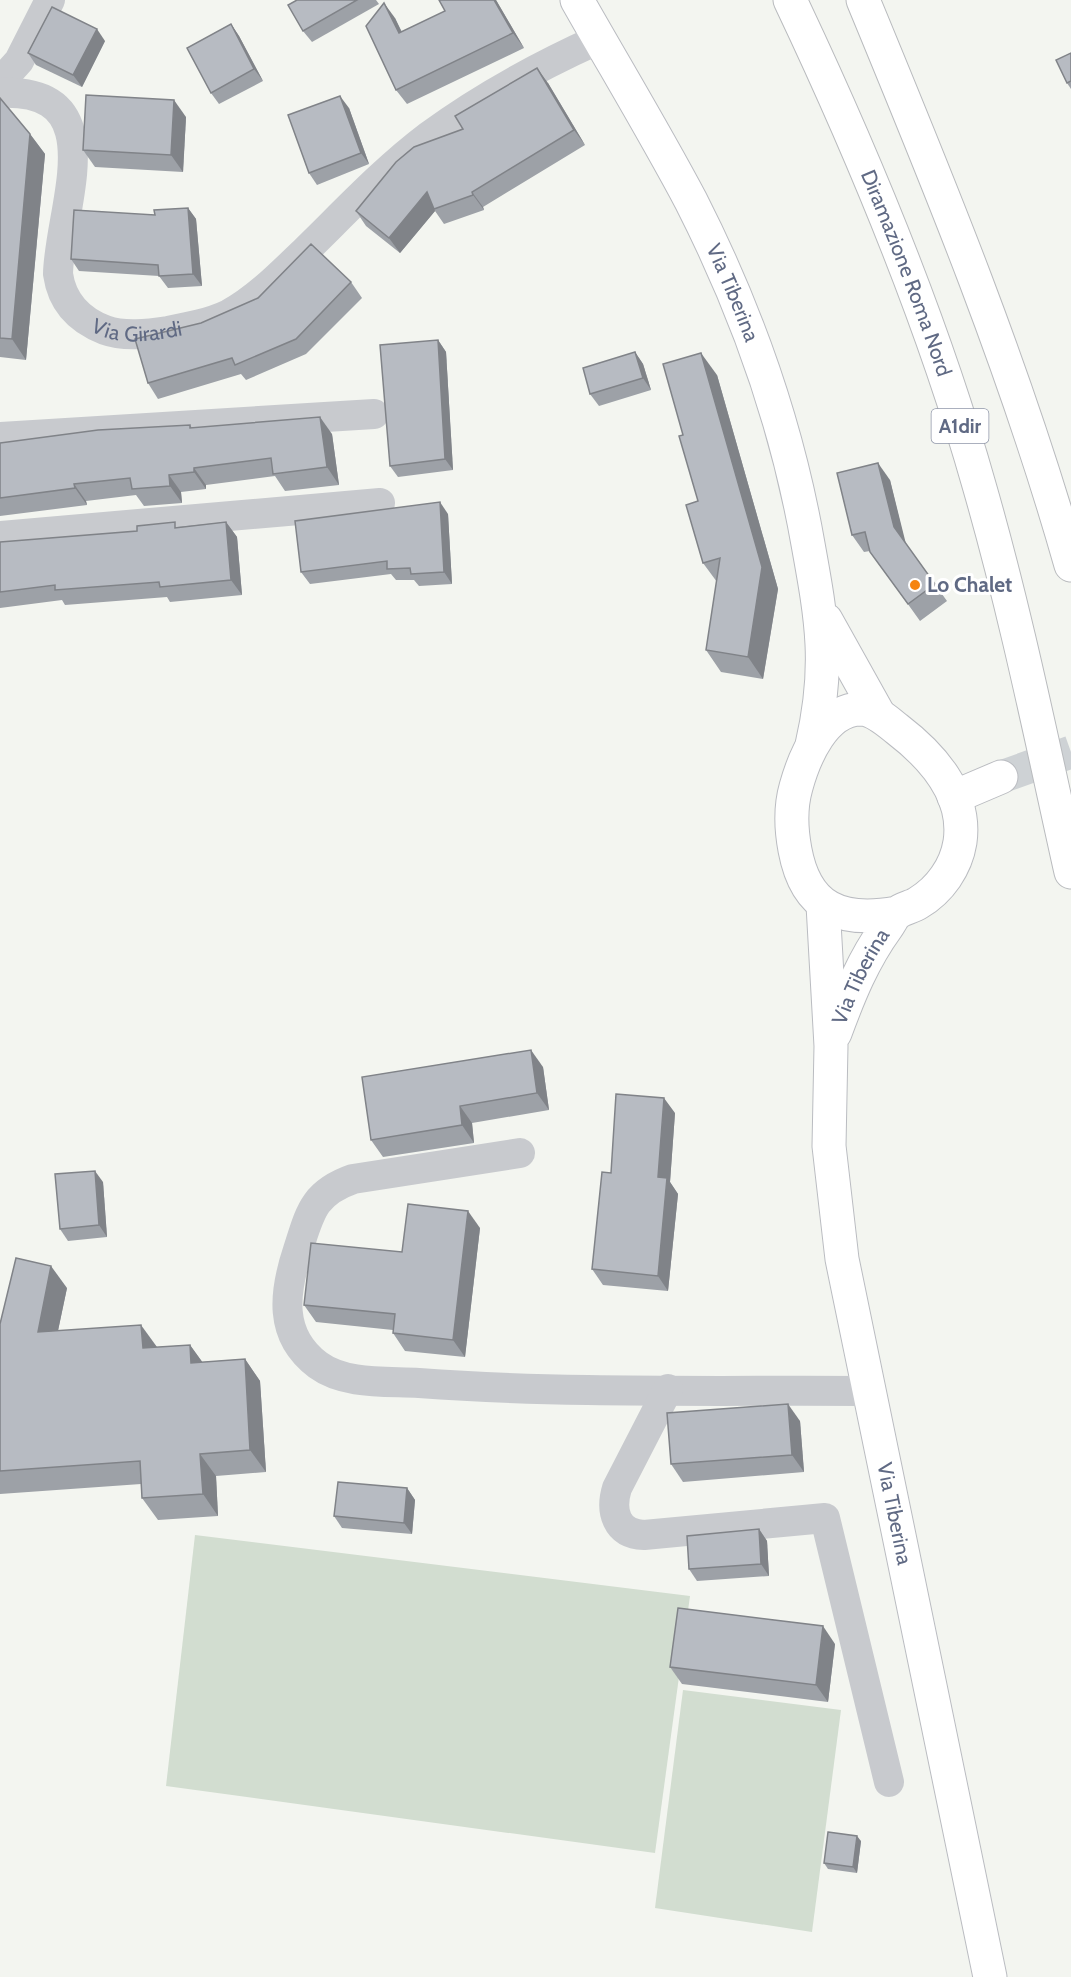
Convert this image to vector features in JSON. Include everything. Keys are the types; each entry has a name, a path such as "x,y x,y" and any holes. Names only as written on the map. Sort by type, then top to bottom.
{"main road":[{"name":"Via Tiberina","path":"577,0 698,217 760,361 791,459 820,611 825,663 823,693 812,745 794,791 792,833 803,881 823,905 860,916 897,913 931,895 943,883 950,871 960,841 961,822 954,797 931,759 879,715 864,709 842,714 812,745"},
{"name":"Diramazione Roma Nord","path":"790,0 869,177 926,326 972,462 1016,624 1071,872"},
{"path":"863,0 926,152 1008,364 1047,478 1071,565"},
{"name":"Via Tiberina","path":"820,611 879,715"},
{"path":"954,797 1001,777"},
{"name":"Via Tiberina","path":"823,905 831,1046 829,1135 836,1219 869,1391 990,1977"},
{"name":"Via Tiberina","path":"831,1046 856,979 871,950 897,913"}],"street":[{"path":"0,82 19,61 50,0"},
{"name":"Via Girardi","path":"0,93 20,92 44,100 64,117 70,129 73,161 58,274 60,287 71,308 90,323 110,332 158,332 207,322 245,304 286,269 392,166 429,137 516,80 599,39"},
{"path":"0,437 375,414"},
{"path":"0,536 380,502"},
{"path":"520,1152 353,1179 331,1188 321,1196 310,1212 287,1289 286,1314 295,1339 318,1365 350,1378 478,1387 869,1391"},
{"path":"668,1389 617,1488 612,1506 618,1522 630,1533 644,1535 825,1518 889,1782"}],"shaded area":[{"path":"195,1535 690,1596 655,1853 166,1786"},
{"path":"683,1690 841,1710 812,1932 655,1908"}],"building":[{"path":"297,0 357,0 303,31 288,5"},
{"path":"439,0 494,0 513,33 396,90 366,26 384,3 399,33 445,11"},
{"path":"52,7 97,29 73,75 28,53"},
{"path":"231,24 254,69 211,93 187,48"},
{"path":"1071,53 1071,81 1067,83 1056,60"},
{"path":"537,68 574,130 472,192 473,195 434,209 427,192 389,238 356,211 396,162 414,147 463,129 455,116"},
{"path":"86,95 174,100 171,155 83,150"},
{"path":"340,96 361,153 309,173 288,115"},
{"path":"0,98 30,134 12,339 0,338"},
{"path":"188,208 193,274 159,276 158,265 71,259 74,210 155,215 154,210"},
{"path":"311,244 351,282 296,339 235,365 232,358 148,383 135,339 201,323 258,298"},
{"path":"438,340 445,459 390,466 380,345"},
{"path":"635,352 643,378 590,394 583,368"},
{"path":"701,353 762,567 748,657 706,650 720,558 703,563 686,505 698,501 679,436 683,435 663,364"},
{"path":"320,417 327,467 273,474 271,458 194,468 194,472 169,475 170,486 132,489 130,478 74,484 75,488 0,498 0,443 98,430 190,425 190,428"},
{"path":"878,463 894,527 935,584 908,604 870,552 865,532 852,535 837,473"},
{"path":"440,502 444,572 411,574 410,568 387,569 387,561 301,572 295,521"},
{"path":"175,522 175,528 226,522 231,580 160,587 159,582 55,590 55,585 0,592 0,542 137,531 137,526"},
{"path":"531,1050 537,1093 460,1106 462,1125 371,1140 362,1077"},
{"path":"616,1094 664,1098 658,1177 667,1178 658,1276 592,1269 602,1172 611,1173"},
{"path":"95,1171 99,1225 60,1229 55,1174"},
{"path":"408,1204 468,1211 453,1340 393,1333 395,1314 304,1305 311,1243 402,1252"},
{"path":"16,1258 51,1266 38,1332 141,1325 143,1348 190,1345 191,1363 245,1359 250,1450 200,1454 203,1494 142,1498 140,1461 0,1471 0,1324"},
{"path":"788,1404 792,1455 671,1464 667,1413"},
{"path":"338,1482 407,1488 404,1523 334,1516"},
{"path":"759,1529 761,1564 689,1569 687,1536"},
{"path":"678,1608 823,1626 816,1685 670,1667"},
{"path":"828,1832 857,1836 853,1867 824,1863"}],"tunnel":[{"path":"1001,777 1071,752"}],"place":[{"name":"Lo Chalet","path":"915,585"}]}
